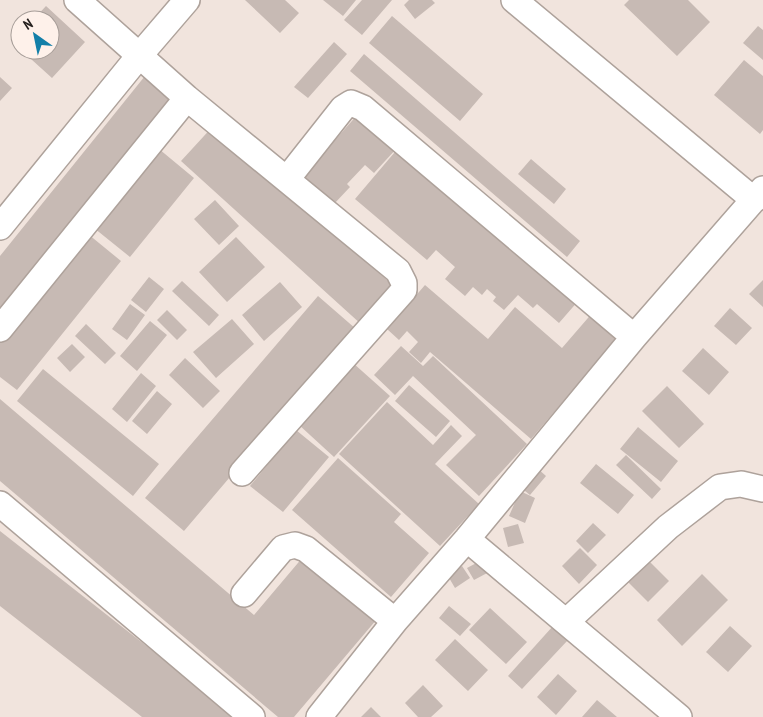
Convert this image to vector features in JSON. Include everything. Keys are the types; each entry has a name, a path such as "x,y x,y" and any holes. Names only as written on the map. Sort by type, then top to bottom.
{"street":[{"path":"77,0 187,98 398,271 404,283 404,290 242,473"},
{"path":"0,227 187,0"},
{"path":"319,717 396,621 634,337 758,195 514,0"},
{"path":"0,329 187,98"},
{"path":"287,179 343,108 351,103 356,104 634,337"},
{"path":"566,622 668,527 720,487 741,484 763,489"},
{"path":"0,504 252,717"},
{"path":"467,538 679,717"},
{"path":"244,594 283,548 296,546 306,549 396,621"}],"building":[{"path":"245,0 285,0 299,13 280,33"},
{"path":"323,0 356,0 343,16"},
{"path":"362,0 392,0 362,35 344,20"},
{"path":"409,0 432,0 435,3 415,19 404,5"},
{"path":"629,0 688,0 710,22 677,56 624,5"},
{"path":"46,6 50,10 42,10"},
{"path":"392,16 483,94 460,121 369,43"},
{"path":"60,19 85,42 52,78 32,60 60,60"},
{"path":"758,26 763,30 763,60 743,43"},
{"path":"334,42 347,54 308,98 294,87"},
{"path":"364,54 580,241 567,257 350,71"},
{"path":"744,60 763,76 763,130 760,134 714,95"},
{"path":"149,71 181,97 0,322 0,256"},
{"path":"0,77 12,88 0,101"},
{"path":"359,113 397,148 374,173 365,165 347,184 350,187 334,204 303,176"},
{"path":"215,124 396,288 362,325 181,161"},
{"path":"400,146 579,300 559,323 537,304 533,308 518,295 504,310 493,301 496,297 487,289 482,295 473,287 465,296 445,279 455,267 436,250 427,260 355,199"},
{"path":"159,149 194,178 130,257 94,228"},
{"path":"531,159 566,189 554,204 518,174"},
{"path":"215,200 239,226 219,245 194,219"},
{"path":"88,234 121,261 17,390 0,377 0,343"},
{"path":"236,237 265,267 227,302 199,272"},
{"path":"149,277 164,289 146,312 131,300"},
{"path":"763,280 763,307 749,294"},
{"path":"182,281 219,315 209,326 172,291"},
{"path":"280,282 302,307 264,341 242,315"},
{"path":"425,285 488,339 515,307 562,348 594,311 621,334 531,439 430,352 421,363 409,352 418,342 407,331 399,340 387,329"},
{"path":"318,296 356,329 184,531 145,498"},
{"path":"130,304 145,315 127,340 112,329"},
{"path":"730,308 752,328 736,345 714,326"},
{"path":"167,310 187,330 177,340 157,320"},
{"path":"232,319 254,344 216,378 193,352"},
{"path":"150,321 167,335 137,371 120,356"},
{"path":"86,324 116,353 105,364 75,336"},
{"path":"72,344 85,357 70,372 57,358"},
{"path":"401,346 423,366 433,356 527,444 479,496 446,465 476,435 413,376 395,395 374,375"},
{"path":"703,348 729,372 709,395 682,371"},
{"path":"185,358 220,391 203,408 169,375"},
{"path":"353,363 390,396 334,457 298,424"},
{"path":"43,369 159,464 133,496 17,401"},
{"path":"141,373 156,386 127,422 112,409"},
{"path":"409,385 450,421 436,437 395,401"},
{"path":"667,386 704,424 679,448 642,411"},
{"path":"157,391 172,404 147,434 132,421"},
{"path":"0,399 254,615 303,557 377,619 294,717 278,717 0,481"},
{"path":"387,402 433,445 451,425 462,436 435,464 479,504 440,546 339,454"},
{"path":"638,427 678,461 661,482 620,449"},
{"path":"296,430 329,457 283,512 250,486"},
{"path":"626,455 661,489 652,499 616,465"},
{"path":"338,458 401,514 394,522 429,553 391,597 292,510"},
{"path":"596,464 634,495 618,514 580,483"},
{"path":"537,468 546,476 530,495 520,487"},
{"path":"520,491 535,498 525,523 509,516"},
{"path":"593,523 606,535 588,553 576,541"},
{"path":"518,524 524,543 508,547 503,528"},
{"path":"0,531 237,717 142,717 0,606"},
{"path":"580,548 597,565 579,584 562,566"},
{"path":"482,560 489,572 474,580 467,568"},
{"path":"648,560 669,581 648,602 627,581"},
{"path":"462,566 470,578 455,588 448,576"},
{"path":"702,574 728,600 682,646 657,620"},
{"path":"449,606 471,624 460,636 439,618"},
{"path":"490,608 527,642 506,664 469,630"},
{"path":"553,626 568,640 522,689 508,676"},
{"path":"730,626 752,646 728,672 706,652"},
{"path":"455,639 488,670 468,691 435,660"},
{"path":"558,674 577,691 556,715 537,697"},
{"path":"423,685 443,706 431,717 418,717 405,703"},
{"path":"597,700 617,717 582,717"},
{"path":"371,707 381,717 361,717"}]}
